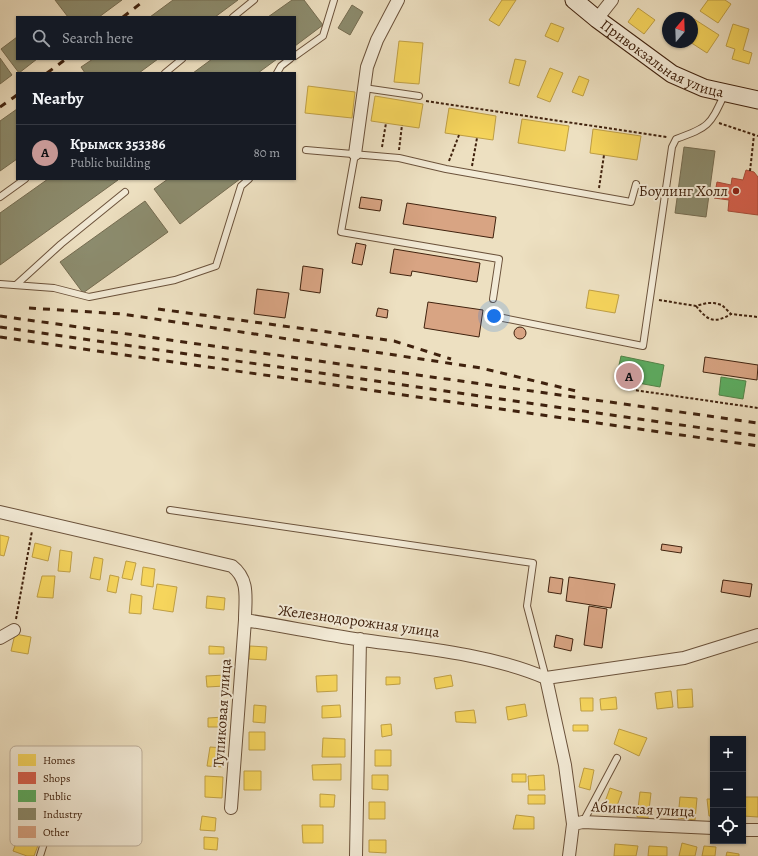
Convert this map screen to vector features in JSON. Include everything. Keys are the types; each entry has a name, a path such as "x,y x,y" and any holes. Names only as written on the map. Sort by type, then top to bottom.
{"main road":[{"name":"Привокзальная улица","path":"574,0 597,19 672,74 704,88 758,100"}],"street":[{"path":"355,154 367,67 377,40 398,0"},
{"path":"597,19 612,0"},
{"path":"0,512 232,566 240,572 244,580 244,620"},
{"name":"Железнодорожная улица","path":"244,620 360,640 445,650 530,672 546,678 684,658 758,636"},
{"name":"Тупиковая улица","path":"231,808 244,620"},
{"path":"0,638 14,630"},
{"path":"356,856 360,640"},
{"path":"546,678 578,823 569,856"},
{"name":"Абинская улица","path":"578,823 710,828"},
{"path":"746,830 758,830"}],"lane":[{"path":"234,16 254,0"},
{"path":"296,55 323,36 334,0"},
{"path":"166,72 181,60"},
{"path":"278,72 281,66 289,60"},
{"path":"364,88 419,96"},
{"path":"493,316 643,346 672,147 676,139 702,130 712,121 725,93"},
{"path":"306,150 355,154 381,158 399,158 446,169 598,194 631,202 636,184"},
{"path":"355,154 341,232 499,259 494,298"},
{"path":"0,197 24,180"},
{"path":"0,284 54,288 88,297 175,280 216,266 241,186 248,180"},
{"path":"16,285 61,244 125,192"},
{"path":"170,510 533,563 527,606 546,678"},
{"path":"578,823 617,758"},
{"path":"40,856 43,846"}],"path":[{"path":"419,96 424,101 676,139"},
{"path":"712,121 758,136"},
{"path":"381,158 386,123"},
{"path":"399,158 402,125"},
{"path":"446,169 459,135"},
{"path":"750,171 754,135"},
{"path":"471,172 477,138"},
{"path":"598,194 604,155"},
{"path":"650,298 696,306 707,302 714,303 722,305 731,314"},
{"path":"696,306 704,316 711,320 720,320 731,314 758,317"},
{"path":"635,382 634,390 758,408"},
{"path":"14,630 34,520"}],"building: Homes":[{"path":"502,0 516,0 499,26 489,20"},
{"path":"708,0 725,0 731,4 718,23 700,11"},
{"path":"638,8 655,20 644,34 628,22"},
{"path":"698,22 719,35 707,53 698,47"},
{"path":"551,23 564,28 558,42 545,36"},
{"path":"733,24 749,29 743,50 752,53 749,64 732,59 735,49 726,46"},
{"path":"399,41 423,43 419,84 394,82"},
{"path":"515,59 526,61 519,86 509,83"},
{"path":"550,68 563,73 550,102 537,97"},
{"path":"579,76 589,80 583,96 572,92"},
{"path":"308,86 355,92 352,118 305,113"},
{"path":"375,96 423,104 419,128 371,121"},
{"path":"449,108 496,116 493,140 445,133"},
{"path":"522,119 569,126 565,151 518,143"},
{"path":"593,129 641,136 637,160 590,153"},
{"path":"589,290 619,295 615,313 586,308"},
{"path":"0,535 9,537 4,556 0,555"},
{"path":"35,543 51,547 48,561 32,557"},
{"path":"60,550 72,552 70,572 58,571"},
{"path":"94,557 103,559 100,580 90,578"},
{"path":"126,561 136,563 132,580 122,578"},
{"path":"143,567 155,569 153,587 141,585"},
{"path":"110,575 119,577 116,593 107,591"},
{"path":"42,576 55,576 53,598 37,597"},
{"path":"157,584 177,587 173,612 153,609"},
{"path":"131,594 142,596 141,614 129,613"},
{"path":"207,596 225,598 224,610 206,608"},
{"path":"15,634 31,637 28,654 11,651"},
{"path":"209,646 224,647 224,654 209,654"},
{"path":"250,646 267,647 266,660 249,659"},
{"path":"225,675 225,686 207,687 206,676"},
{"path":"337,675 337,691 317,692 316,676"},
{"path":"451,675 453,686 436,689 434,678"},
{"path":"386,677 400,677 400,684 386,685"},
{"path":"692,689 693,707 678,708 677,690"},
{"path":"671,691 673,707 657,709 655,693"},
{"path":"616,697 617,709 601,710 600,699"},
{"path":"580,698 593,698 593,711 581,711"},
{"path":"525,704 527,716 508,720 506,707"},
{"path":"254,705 266,706 265,723 253,722"},
{"path":"340,705 341,717 322,718 322,706"},
{"path":"474,710 476,723 456,722 455,712"},
{"path":"224,717 225,727 208,727 208,718"},
{"path":"391,724 392,735 382,737 381,725"},
{"path":"573,725 588,725 588,731 573,731"},
{"path":"619,729 647,738 639,756 614,744"},
{"path":"249,732 265,732 265,750 249,750"},
{"path":"323,738 345,739 345,757 322,757"},
{"path":"210,747 224,748 223,767 207,766"},
{"path":"375,750 391,750 391,766 375,766"},
{"path":"341,764 341,780 313,780 312,765"},
{"path":"584,768 594,770 590,790 579,787"},
{"path":"244,771 261,771 261,790 244,790"},
{"path":"512,774 526,774 526,782 512,782"},
{"path":"372,775 388,775 388,790 372,789"},
{"path":"544,775 545,790 529,790 528,776"},
{"path":"205,776 223,777 222,798 205,797"},
{"path":"610,788 622,792 614,814 602,810"},
{"path":"640,792 651,793 648,818 637,817"},
{"path":"320,794 335,795 334,807 320,807"},
{"path":"528,795 545,795 545,804 528,804"},
{"path":"680,797 697,798 695,820 678,818"},
{"path":"746,797 758,797 758,817 746,816"},
{"path":"707,799 710,799 709,816"},
{"path":"369,802 385,802 385,819 369,819"},
{"path":"516,815 534,817 534,829 513,829"},
{"path":"202,816 216,818 215,831 200,830"},
{"path":"302,825 323,825 323,843 303,843"},
{"path":"204,837 218,838 217,850 204,849"},
{"path":"369,840 386,840 386,853 369,852"},
{"path":"682,843 697,847 695,856 679,856"},
{"path":"615,844 638,846 636,856 614,856"},
{"path":"15,846 38,846 34,856 27,856 13,851"},
{"path":"649,846 667,847 667,856 648,856"},
{"path":"704,846 716,847 715,856 702,856"},
{"path":"727,852 739,854 739,856 726,856"}],"building: Shops":[{"name":"Боулинг Холл","path":"746,170 754,172 758,177 758,215 728,211 729,200 714,198 717,182 731,185 732,178 743,180"}],"building: Public":[{"path":"621,356 664,365 660,387 616,379"},
{"path":"721,377 746,381 743,399 719,395"}],"building: Industry":[{"path":"55,0 122,0 100,16 67,16"},
{"path":"173,0 238,0 216,16 151,16"},
{"path":"292,0 304,0 323,25 296,45 296,16 269,16"},
{"path":"352,5 363,12 350,35 338,28"},
{"path":"16,38 16,60 36,60 18,72 1,49"},
{"path":"0,58 12,75 0,84"},
{"path":"92,60 157,60 140,72 84,72 81,67"},
{"path":"211,60 276,60 259,72 194,72"},
{"path":"16,110 16,160 0,171 0,121"},
{"path":"684,147 715,151 706,217 675,213"},
{"path":"47,180 118,180 0,265 0,213"},
{"path":"167,180 239,180 180,224 154,189"},
{"path":"145,201 168,232 83,293 60,262"}],"building: Other":[{"path":"361,197 382,200 380,211 359,208"},
{"path":"407,203 496,217 493,238 403,224"},
{"path":"356,243 366,245 362,265 352,263"},
{"path":"394,249 480,263 477,282 412,271 411,276 390,273"},
{"path":"303,266 323,269 320,293 300,290"},
{"path":"257,289 289,293 285,318 254,314"},
{"path":"428,302 483,310 479,337 424,328"},
{"path":"378,308 388,310 387,318 376,316"},
{"path":"522,327 525,328 525,338 518,339 515,338 514,331 515,328"},
{"path":"705,357 758,365 757,380 703,372"},
{"path":"662,544 682,547 681,553 661,550"},
{"path":"550,577 563,579 561,594 548,592"},
{"path":"569,577 615,584 611,608 566,601"},
{"path":"723,580 752,584 750,597 721,592"},
{"path":"589,606 607,609 602,648 584,645"},
{"path":"556,635 573,639 571,651 554,647"}],"railway":[{"path":"124,16 145,0"},
{"path":"48,72 65,60"},
{"path":"0,107 16,96"},
{"path":"29,308 122,314 481,368 576,391"},
{"path":"158,309 394,341 451,359"},
{"path":"0,316 758,423"},
{"path":"0,327 758,436"},
{"path":"0,337 758,446"}],"place":[{"name":"Боулинг Холл","path":"736,191"},
{"name":"Крымск 353386","path":"629,376"}]}
